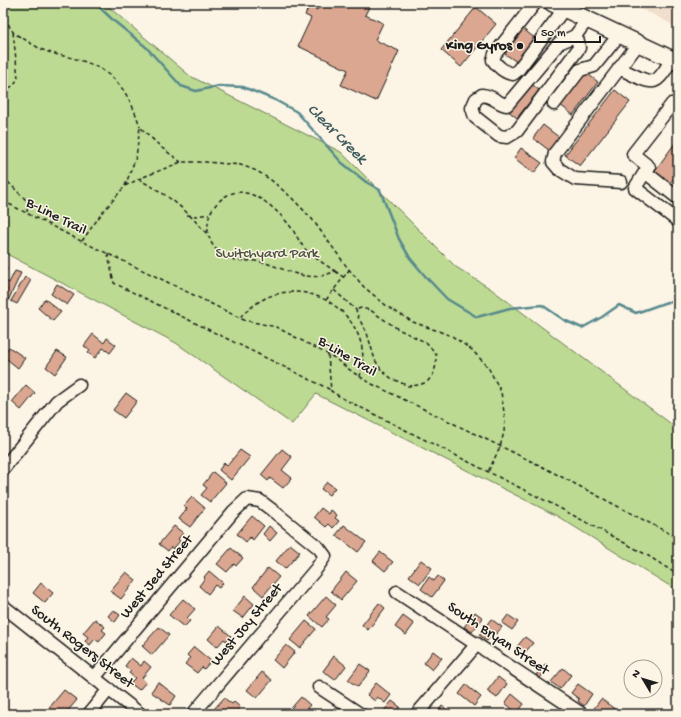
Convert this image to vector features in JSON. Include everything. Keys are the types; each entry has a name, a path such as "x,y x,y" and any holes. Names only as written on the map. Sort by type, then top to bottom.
{"main road":[{"path":"558,6 675,61"}],"street":[{"path":"535,3 495,54 493,60 508,73 513,74 518,70 558,6"},
{"path":"575,36 578,41 579,48 517,131 507,137 499,136 475,117 472,108 476,99 482,95 489,95 502,104 507,105 559,43 575,36 587,20"},
{"path":"554,104 580,70 594,66 619,35"},
{"path":"621,182 575,179 559,169 553,162 555,153 638,44"},
{"path":"619,68 648,81 654,81 675,61"},
{"path":"678,107 672,104 633,154 649,167 635,188 678,221"},
{"path":"645,172 678,198"},
{"path":"678,209 678,215"},
{"path":"3,469 57,401 79,385"},
{"name":"West Jed Street","path":"94,678 233,512 247,499 260,501 319,548 325,556"},
{"name":"West Joy Street","path":"192,714 316,569 325,556"},
{"name":"South Bryan Street","path":"397,592 582,714"},
{"name":"South Rogers Street","path":"3,606 140,714"},
{"path":"417,714 477,644"},
{"path":"319,687 360,714"},
{"path":"89,714 109,689"}],"path":[{"path":"3,11 13,32 18,78 17,82 11,88 3,92"},
{"path":"13,32 42,50 56,55 80,60 105,72 118,83 126,93 135,111 140,127 136,157 125,186 102,213 82,241"},
{"path":"140,127 162,148 181,162"},
{"path":"125,186 138,179 181,162 206,162 241,165 257,171 271,180 291,197 312,219 349,270 364,287 388,307 413,322 452,336 472,350 488,367 501,392 505,419 500,447 488,472"},
{"path":"3,177 26,200 28,203 27,213"},
{"path":"138,179 164,194 208,236 211,243 217,250 227,257 234,260 255,261 270,264 294,274 307,277 325,276 335,271"},
{"path":"208,236 208,221 210,214 217,203 226,196 235,193 248,193 261,199 277,211 291,227 307,251 344,278"},
{"name":"B-Line Trail","path":"3,201 240,318 252,323 276,327 340,361 354,373 372,384 538,465 678,538"},
{"path":"187,215 197,216 210,214"},
{"path":"108,254 114,283 331,390 342,398 554,505 640,552 678,575"},
{"path":"326,300 349,270"},
{"path":"334,290 356,310 358,317 367,333 375,360 382,371 391,378 408,386 419,385 427,382 433,375 436,365 436,354 427,343 398,329 370,310 361,308 356,310"},
{"path":"240,318 256,304 281,293 298,292 314,295 326,300 341,310 351,322 358,336 362,349 363,366 360,376"},
{"path":"328,355 331,390"}],"shaded area":[{"path":"625,3 678,3 678,28 652,14"}],"green space":[{"name":"Switchyard Park","path":"3,3 104,3 190,76 341,152 456,267 491,289 678,429 678,591 557,516 316,394 292,424 176,343 3,252"}],"building":[{"path":"131,3 141,3 135,8"},
{"path":"320,3 371,3 365,15 383,23 375,40 399,51 376,101 341,85 348,70 298,46 311,18 305,15 309,6 317,10"},
{"path":"476,7 496,24 461,67 441,50"},
{"name":"King Gyros","path":"523,29 536,39 517,62 505,54"},
{"path":"584,71 598,82 573,115 559,104"},
{"path":"529,82 539,90 517,118 507,110"},
{"path":"615,90 630,102 580,166 565,155"},
{"path":"543,125 560,138 550,151 533,138"},
{"path":"678,139 678,176 676,176 669,184 654,172"},
{"path":"521,148 542,163 534,173 514,158"},
{"path":"3,266 7,268 3,278"},
{"path":"15,271 21,273 8,301 3,299 7,289 3,287 6,281 9,283"},
{"path":"25,277 31,280 17,304 11,301"},
{"path":"57,284 74,295 67,305 51,294"},
{"path":"45,299 61,312 53,321 38,308"},
{"path":"93,334 104,343 107,338 116,345 110,353 103,348 95,358 88,353 90,350 84,346"},
{"path":"9,347 25,358 18,368 3,356"},
{"path":"57,351 67,357 55,374 46,367"},
{"path":"26,385 35,393 21,410 12,402"},
{"path":"126,393 137,401 124,418 113,410"},
{"path":"282,449 292,457 282,470 292,478 283,488 270,478 268,481 261,475"},
{"path":"240,450 250,457 231,480 219,470 224,463 227,466"},
{"path":"213,472 226,483 210,502 201,495 207,488 203,485"},
{"path":"327,482 335,488 329,495 321,489"},
{"path":"192,497 205,508 190,527 179,519 187,509 184,506"},
{"path":"321,508 329,514 331,510 337,515 335,518 339,521 333,528 329,524 326,527 314,517"},
{"path":"252,516 264,526 253,540 250,537 246,542 237,534"},
{"path":"344,525 366,542 358,552 336,535"},
{"path":"174,526 183,533 178,539 180,541 173,549 171,547 168,551 159,544"},
{"path":"269,526 277,533 270,541 263,534"},
{"path":"290,544 300,552 285,569 276,561"},
{"path":"231,548 243,558 236,566 234,564 227,572 217,564"},
{"path":"380,552 393,562 385,571 373,561"},
{"path":"421,560 432,568 420,584 409,576"},
{"path":"268,568 279,577 263,596 253,587"},
{"path":"209,571 223,583 219,588 215,585 208,594 199,586"},
{"path":"126,572 136,580 121,599 110,591"},
{"path":"346,572 357,581 341,600 331,591"},
{"path":"438,576 444,581 432,597 421,589 429,577 434,581"},
{"path":"41,583 53,593 45,603 33,593"},
{"path":"245,596 254,604 243,618 233,611"},
{"path":"326,596 336,605 326,617 329,619 322,627 309,616"},
{"path":"183,599 195,609 187,618 190,621 184,627 169,615"},
{"path":"379,603 385,608 368,630 362,625"},
{"path":"113,610 120,615 115,622 108,616"},
{"path":"475,612 483,618 472,632 464,627"},
{"path":"508,615 518,622 512,630 502,623"},
{"path":"403,616 414,624 406,635 395,627"},
{"path":"95,619 105,627 102,630 106,633 99,642 95,639 90,645 85,641 88,637 83,633"},
{"path":"491,619 502,627 496,634 493,632 487,641 479,635"},
{"path":"306,621 316,629 300,648 290,640"},
{"path":"219,626 231,636 226,641 224,639 217,647 208,639"},
{"path":"159,627 169,635 152,655 142,646"},
{"path":"525,637 533,643 522,656 515,649"},
{"path":"286,645 295,652 282,668 273,660"},
{"path":"194,647 211,661 204,669 202,667 197,673 185,664 190,658 187,655"},
{"path":"433,651 442,658 432,670 424,663"},
{"path":"334,656 346,666 335,680 323,671"},
{"path":"131,658 141,666 144,661 151,667 142,678 146,682 139,690 130,683 135,678 129,673 131,671 125,666"},
{"path":"360,664 370,671 358,687 348,680"},
{"path":"545,664 549,666 540,678 536,675"},
{"path":"563,668 571,675 560,689 551,682"},
{"path":"262,672 272,680 257,698 247,690"},
{"path":"498,677 507,684 497,698 487,691"},
{"path":"158,682 176,696 170,705 151,692"},
{"path":"376,683 391,695 385,703 377,697 375,701 367,695"},
{"path":"578,684 592,694 584,706 578,701 579,699 571,693"},
{"path":"466,685 481,697 474,706 459,694"},
{"path":"64,690 77,700 65,714 44,714"},
{"path":"512,694 524,704 517,713 505,703"},
{"path":"301,697 310,705 302,714 286,714"},
{"path":"224,698 232,704 234,702 240,707 234,714 221,714 214,709"},
{"path":"601,699 616,710 612,714 596,714 592,711"},
{"path":"392,701 400,707 395,714 386,714 383,712"},
{"path":"442,706 452,714 436,714"}],"waterway":[{"name":"Clear Creek","path":"95,3 114,21 146,47 181,86 196,91 219,86 243,87 275,100 297,112 341,162 366,182 380,190 399,239 410,258 426,277 447,299 477,317 510,308 542,305 564,320 582,328 602,317 619,305 636,313 667,302 678,303"}],"place":[{"name":"King Gyros","path":"520,46"}]}
